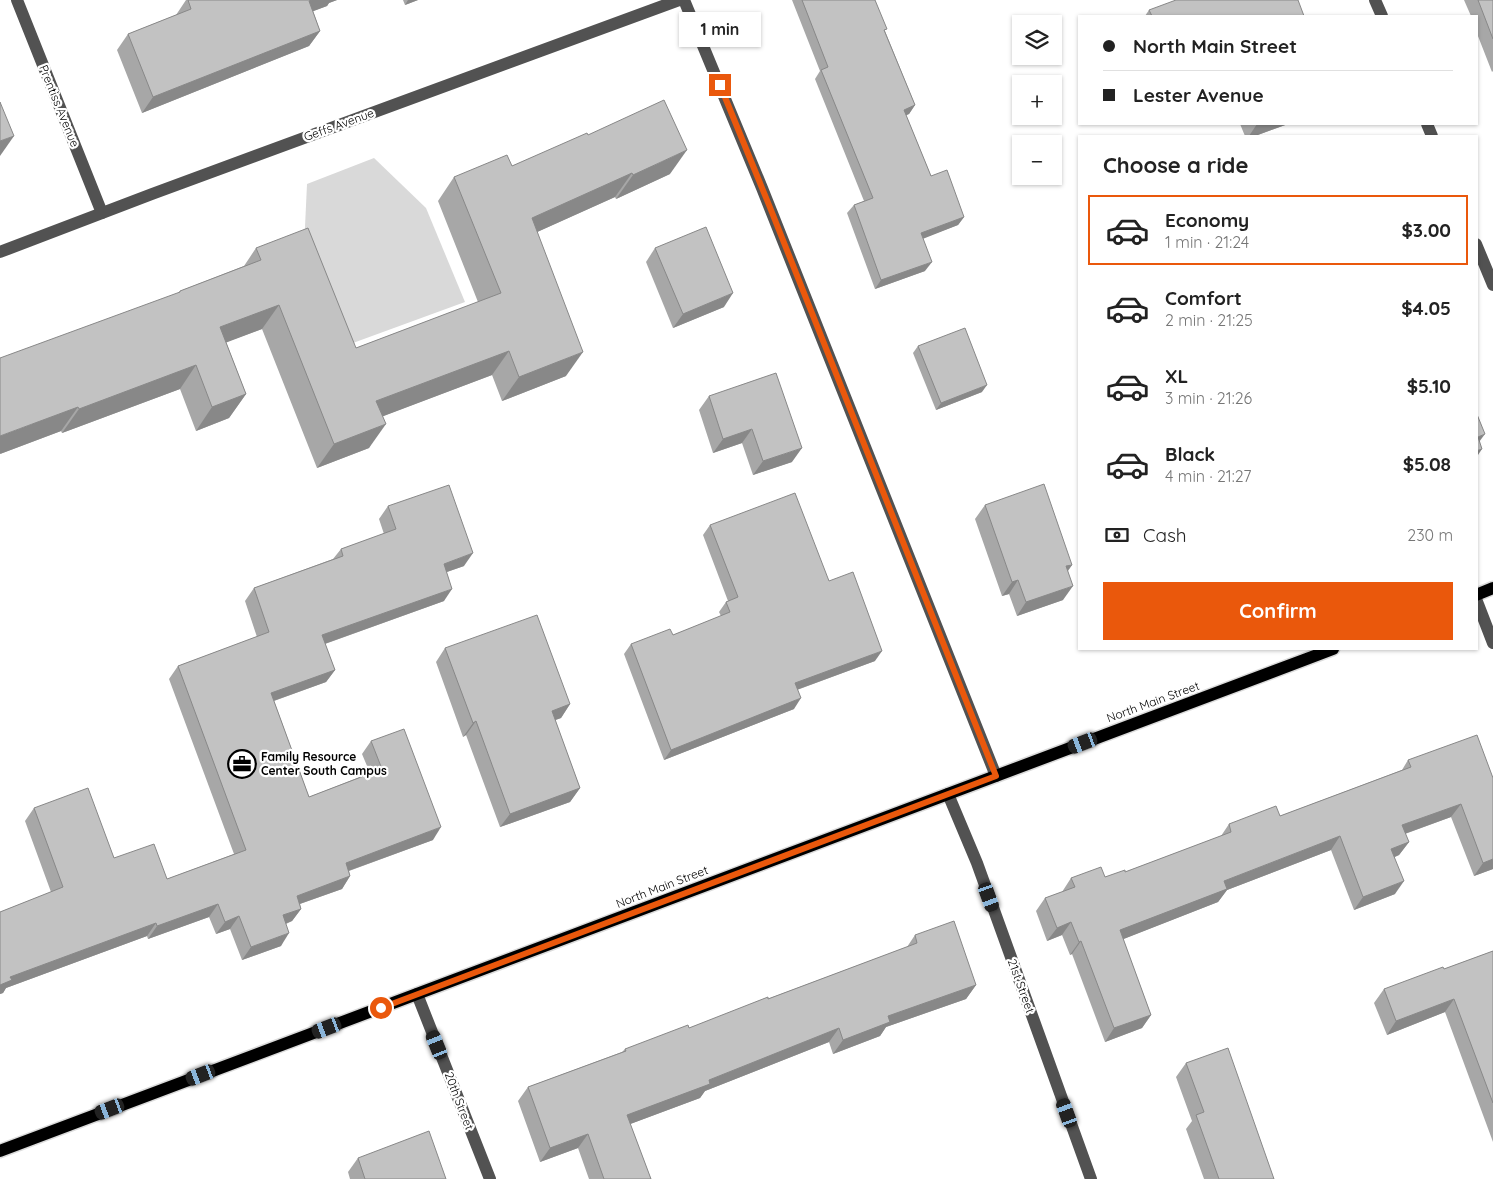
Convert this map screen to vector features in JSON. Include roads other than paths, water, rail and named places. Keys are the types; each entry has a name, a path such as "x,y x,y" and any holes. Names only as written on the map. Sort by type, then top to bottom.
{"main road":[{"path":"1478,594 1493,588"},
{"name":"North Main Street","path":"0,1151 1330,650"}],"street":[{"name":"Prentiss Avenue","path":"17,0 102,213"},
{"name":"Geffs Avenue","path":"0,252 679,0"},
{"path":"684,0 766,197 996,776"},
{"path":"1375,0 1382,15"},
{"path":"1478,249 1493,285"},
{"path":"1478,604 1493,643"},
{"name":"21st Street","path":"948,794 977,863 1091,1179"},
{"name":"20th Street","path":"417,994 490,1179"}],"place":[{"name":"Family Resource Center South Campus","path":"242,764"}]}
